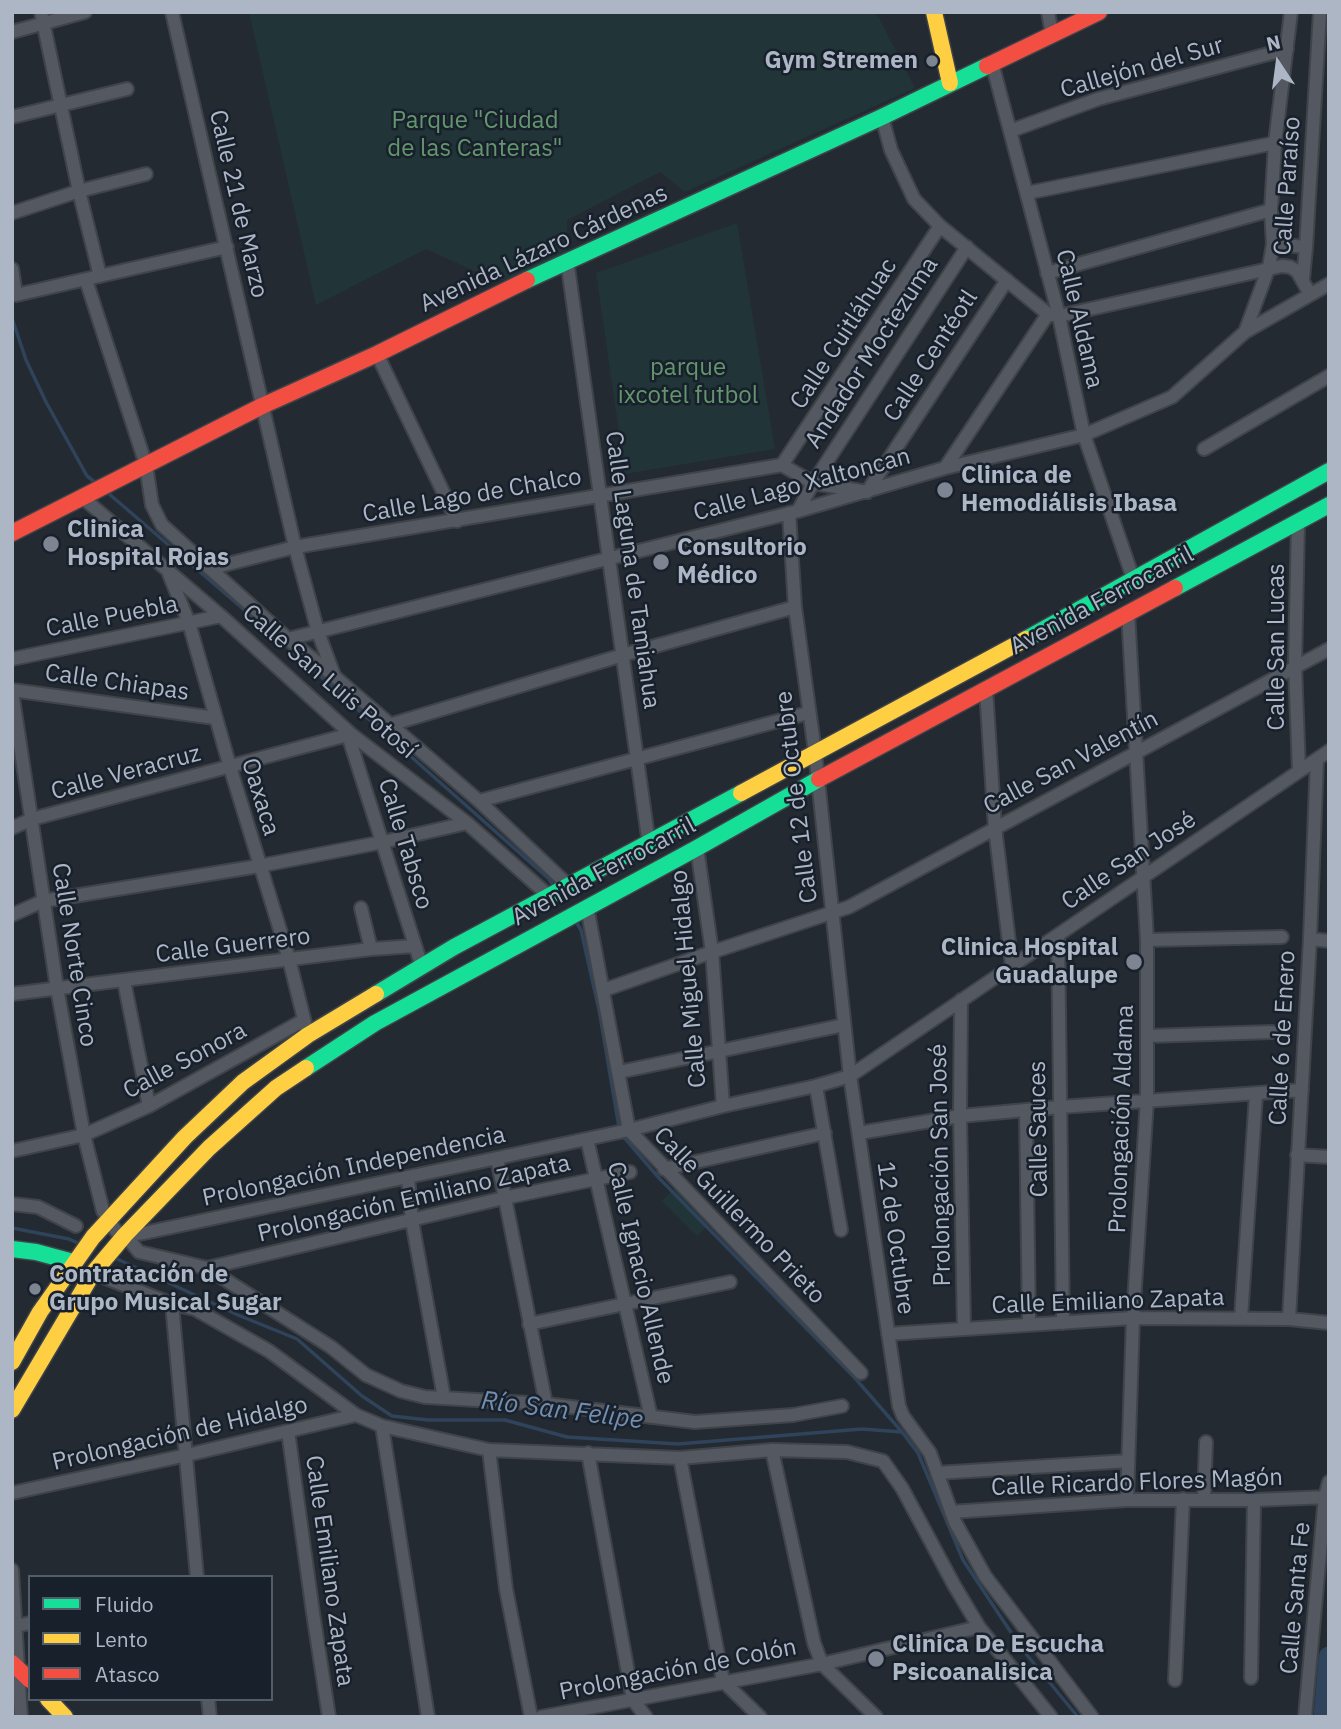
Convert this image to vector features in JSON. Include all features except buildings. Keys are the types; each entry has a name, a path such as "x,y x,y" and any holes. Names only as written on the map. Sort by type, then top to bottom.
{"main road":[{"path":"934,12 950,83"},
{"name":"Avenida Lázaro Cárdenas","path":"12,533 262,406 377,354 567,260 882,117 1099,12"},
{"name":"Avenida Ferrocarril","path":"12,1362 40,1312 77,1257 107,1221 185,1136 306,1028 1135,581 1329,471"},
{"name":"Avenida Ferrocarril","path":"12,1410 98,1268 120,1241 209,1147 276,1088 375,1023 817,780 1329,505"},
{"path":"12,1249 77,1257"},
{"path":"14,1663 28,1678"},
{"path":"50,1701 65,1717"}],"street":[{"path":"12,32 42,18 85,12"},
{"name":"Calle 21 de Marzo","path":"172,12 295,547 318,632 334,676"},
{"path":"1048,12 1052,34"},
{"path":"1245,332 1269,267 1273,244 1271,210 1275,143 1291,12"},
{"name":"Calle Paraíso","path":"1303,279 1320,12"},
{"path":"42,18 100,276"},
{"name":"Callejón del Sur","path":"1010,131 1098,99 1287,50"},
{"name":"Calle Aldama","path":"992,63 1047,273 1053,315 1084,435 1135,581"},
{"path":"12,117 127,89"},
{"path":"882,117 891,150 914,199 940,226 1053,315"},
{"path":"1027,193 1275,143"},
{"path":"12,213 79,191 146,174"},
{"path":"1047,273 1271,210"},
{"name":"Calle Cuitláhuac","path":"782,466 940,226"},
{"path":"1273,244 1307,247"},
{"path":"12,269 16,295 227,247"},
{"name":"Andador Moctezuma","path":"813,483 967,247"},
{"name":"Calle Laguna de Tamiahua","path":"567,260 649,844"},
{"path":"945,468 1053,315 1269,267 1290,267 1297,271 1310,294"},
{"name":"Calle San Luis Potosí","path":"86,279 146,465 152,505 162,526 212,568 288,639 479,801 558,891"},
{"name":"Calle Centéotl","path":"867,492 1007,279"},
{"path":"1084,435 1172,397 1245,332 1329,284"},
{"path":"377,354 457,521"},
{"path":"1204,449 1329,376"},
{"name":"Calle Lago Xaltoncan","path":"288,639 794,512 945,468 1084,435"},
{"path":"782,466 813,483 867,492"},
{"name":"Calle Lago de Chalco","path":"212,568 295,547 782,466"},
{"path":"794,512 813,483"},
{"name":"Calle San Luis Potosí","path":"96,491 168,571 350,734 558,891"},
{"name":"Calle 12 de Octubre","path":"794,512 795,607 815,752 849,1076"},
{"name":"Calle San Lucas","path":"1298,522 1296,665 1299,771"},
{"name":"Oaxaca","path":"168,571 189,623 289,960 306,1028"},
{"path":"388,725 623,654 795,607"},
{"name":"Prolongación Aldama","path":"1127,1500 1133,1318 1147,1100 1147,940 1128,613"},
{"name":"Calle Puebla","path":"12,659 221,616"},
{"name":"Calle San Valentín","path":"604,990 832,913 874,894 1329,649"},
{"path":"986,689 995,828 1012,966"},
{"name":"Calle Chiapas","path":"12,691 215,718"},
{"name":"Calle Norte Cinco","path":"12,691 57,988 84,1135 99,1200 107,1221"},
{"path":"479,801 808,713"},
{"name":"Calle Veracruz","path":"12,828 32,819 350,734"},
{"name":"Calle Tabsco","path":"350,734 422,967"},
{"name":"Calle San José","path":"849,1076 1329,751"},
{"name":"Calle 6 de Enero","path":"1289,1319 1317,759"},
{"path":"12,915 43,901 259,866 467,823"},
{"name":"Calle Miguel Hidalgo","path":"697,848 712,952 717,1052 723,1106"},
{"path":"360,908 371,949"},
{"name":"Calle Guillermo Prieto","path":"578,912 604,990 619,1072 622,1131 664,1169 861,1373"},
{"name":"Calle Sauces","path":"1058,935 1063,1323"},
{"path":"1147,940 1282,937"},
{"path":"1310,939 1329,941"},
{"name":"Calle Guerrero","path":"12,994 371,949 415,946"},
{"path":"124,981 149,1106"},
{"name":"Prolongación San José","path":"961,1000 964,1329"},
{"path":"619,1072 844,1025"},
{"name":"Calle Sonora","path":"12,1152 84,1135 306,1028"},
{"path":"1147,1036 1272,1032"},
{"name":"Prolongación Independencia","path":"120,1241 144,1233 587,1139 849,1076"},
{"name":"12 de Octubre","path":"849,1076 899,1406 903,1416 926,1446 937,1473"},
{"path":"816,1086 841,1230"},
{"path":"859,1133 960,1116 1302,1090"},
{"path":"1241,1318 1255,1095"},
{"path":"1026,1110 1029,1325"},
{"path":"664,1169 825,1133"},
{"name":"Calle Ignacio Allende","path":"587,1139 652,1417"},
{"path":"1297,1156 1329,1157"},
{"path":"497,1158 546,1404"},
{"name":"Prolongación Emiliano Zapata","path":"207,1268 504,1198 630,1172"},
{"path":"408,1177 412,1221 444,1398"},
{"path":"12,1204 38,1207 75,1226"},
{"path":"107,1221 120,1241 139,1252 207,1268 331,1347 366,1375 401,1391 425,1397 546,1404 695,1422 793,1415 842,1406"},
{"path":"98,1268 172,1304 195,1309 269,1351 356,1415 382,1426 489,1450 680,1458 772,1450 847,1451 883,1461 902,1488 979,1627 1051,1717"},
{"path":"529,1324 730,1283"},
{"path":"172,1304 197,1575"},
{"name":"Calle Emiliano Zapata","path":"888,1334 1133,1318 1289,1319 1329,1323"},
{"name":"Prolongación de Hidalgo","path":"12,1493 356,1415"},
{"path":"382,1426 428,1717"},
{"name":"Calle Emiliano Zapata","path":"288,1431 329,1717"},
{"path":"1204,1499 1206,1442"},
{"path":"489,1450 506,1590 531,1717"},
{"path":"772,1450 814,1643 822,1664"},
{"path":"588,1453 634,1700 646,1717"},
{"path":"680,1458 723,1681 760,1717"},
{"path":"1092,1717 989,1582 951,1512 937,1473 1128,1461"},
{"name":"Calle Santa Fe","path":"1305,1717 1329,1482"},
{"name":"Calle Ricardo Flores Magón","path":"951,1512 1127,1500 1327,1497"},
{"path":"1175,1680 1183,1499"},
{"path":"1251,1678 1254,1500"},
{"path":"12,1570 16,1626 14,1663 21,1717"},
{"path":"16,1626 28,1623"},
{"name":"Prolongación de Colón","path":"541,1717 822,1664 979,1627"},
{"name":"Prolongación de Colón","path":"822,1664 876,1717"}],"green space":[{"name":"Parque \"Ciudad de las Canteras\"","path":"249,12 873,12 879,18 915,88 685,192 660,172 567,220 567,260 516,285 474,271 426,249 316,305"},
{"name":"parque ixcotel futbol","path":"737,223 775,449 625,474 596,273"},
{"path":"677,1186 712,1221 697,1236 662,1201"}],"waterway":[{"path":"12,318 26,360 46,402 87,476 96,483"},
{"path":"108,493 284,644 549,879 555,888"},
{"path":"575,920 581,930 599,1010 619,1127"},
{"path":"622,1135 659,1178 854,1377 902,1432"},
{"name":"Río San Felipe","path":"12,1228 69,1239 82,1245"},
{"name":"Río San Felipe","path":"115,1258 297,1339 362,1396 392,1416 428,1420 505,1420 567,1437 678,1444 862,1429 902,1432 918,1453 963,1560 1022,1649 1078,1717"},
{"path":"1324,1717 1329,1657"}],"traffic: fast":[{"path":"527,280 987,66"},
{"path":"1026,639 1329,471"},
{"path":"1175,588 1329,505"},
{"path":"306,1068 375,1023 819,779"},
{"path":"376,994 454,947 741,793"},
{"path":"12,1249 73,1262"}],"traffic: slow":[{"path":"934,12 950,83"},
{"path":"741,793 1026,639"},
{"path":"12,1362 40,1312 93,1237 185,1137 243,1082 308,1035 376,994"},
{"path":"12,1410 93,1273 125,1235 209,1148 276,1088 306,1068"},
{"path":"50,1701 65,1717"}],"traffic: jam":[{"path":"987,66 1099,12"},
{"path":"12,533 262,406 377,354 527,280"},
{"path":"819,779 1175,588"},
{"path":"12,1663 28,1678"}],"place":[{"name":"Gym Stremen","path":"932,61"},
{"name":"Clinica de Hemodiálisis Ibasa","path":"945,490"},
{"name":"Clinica Hospital Rojas","path":"51,544"},
{"name":"Consultorio Médico","path":"661,562"},
{"name":"Clinica Hospital Guadalupe","path":"1134,962"},
{"name":"Contratación de Grupo Musical Sugar","path":"35,1289"},
{"name":"Clinica De Escucha Psicoanalisica","path":"876,1659"}]}
